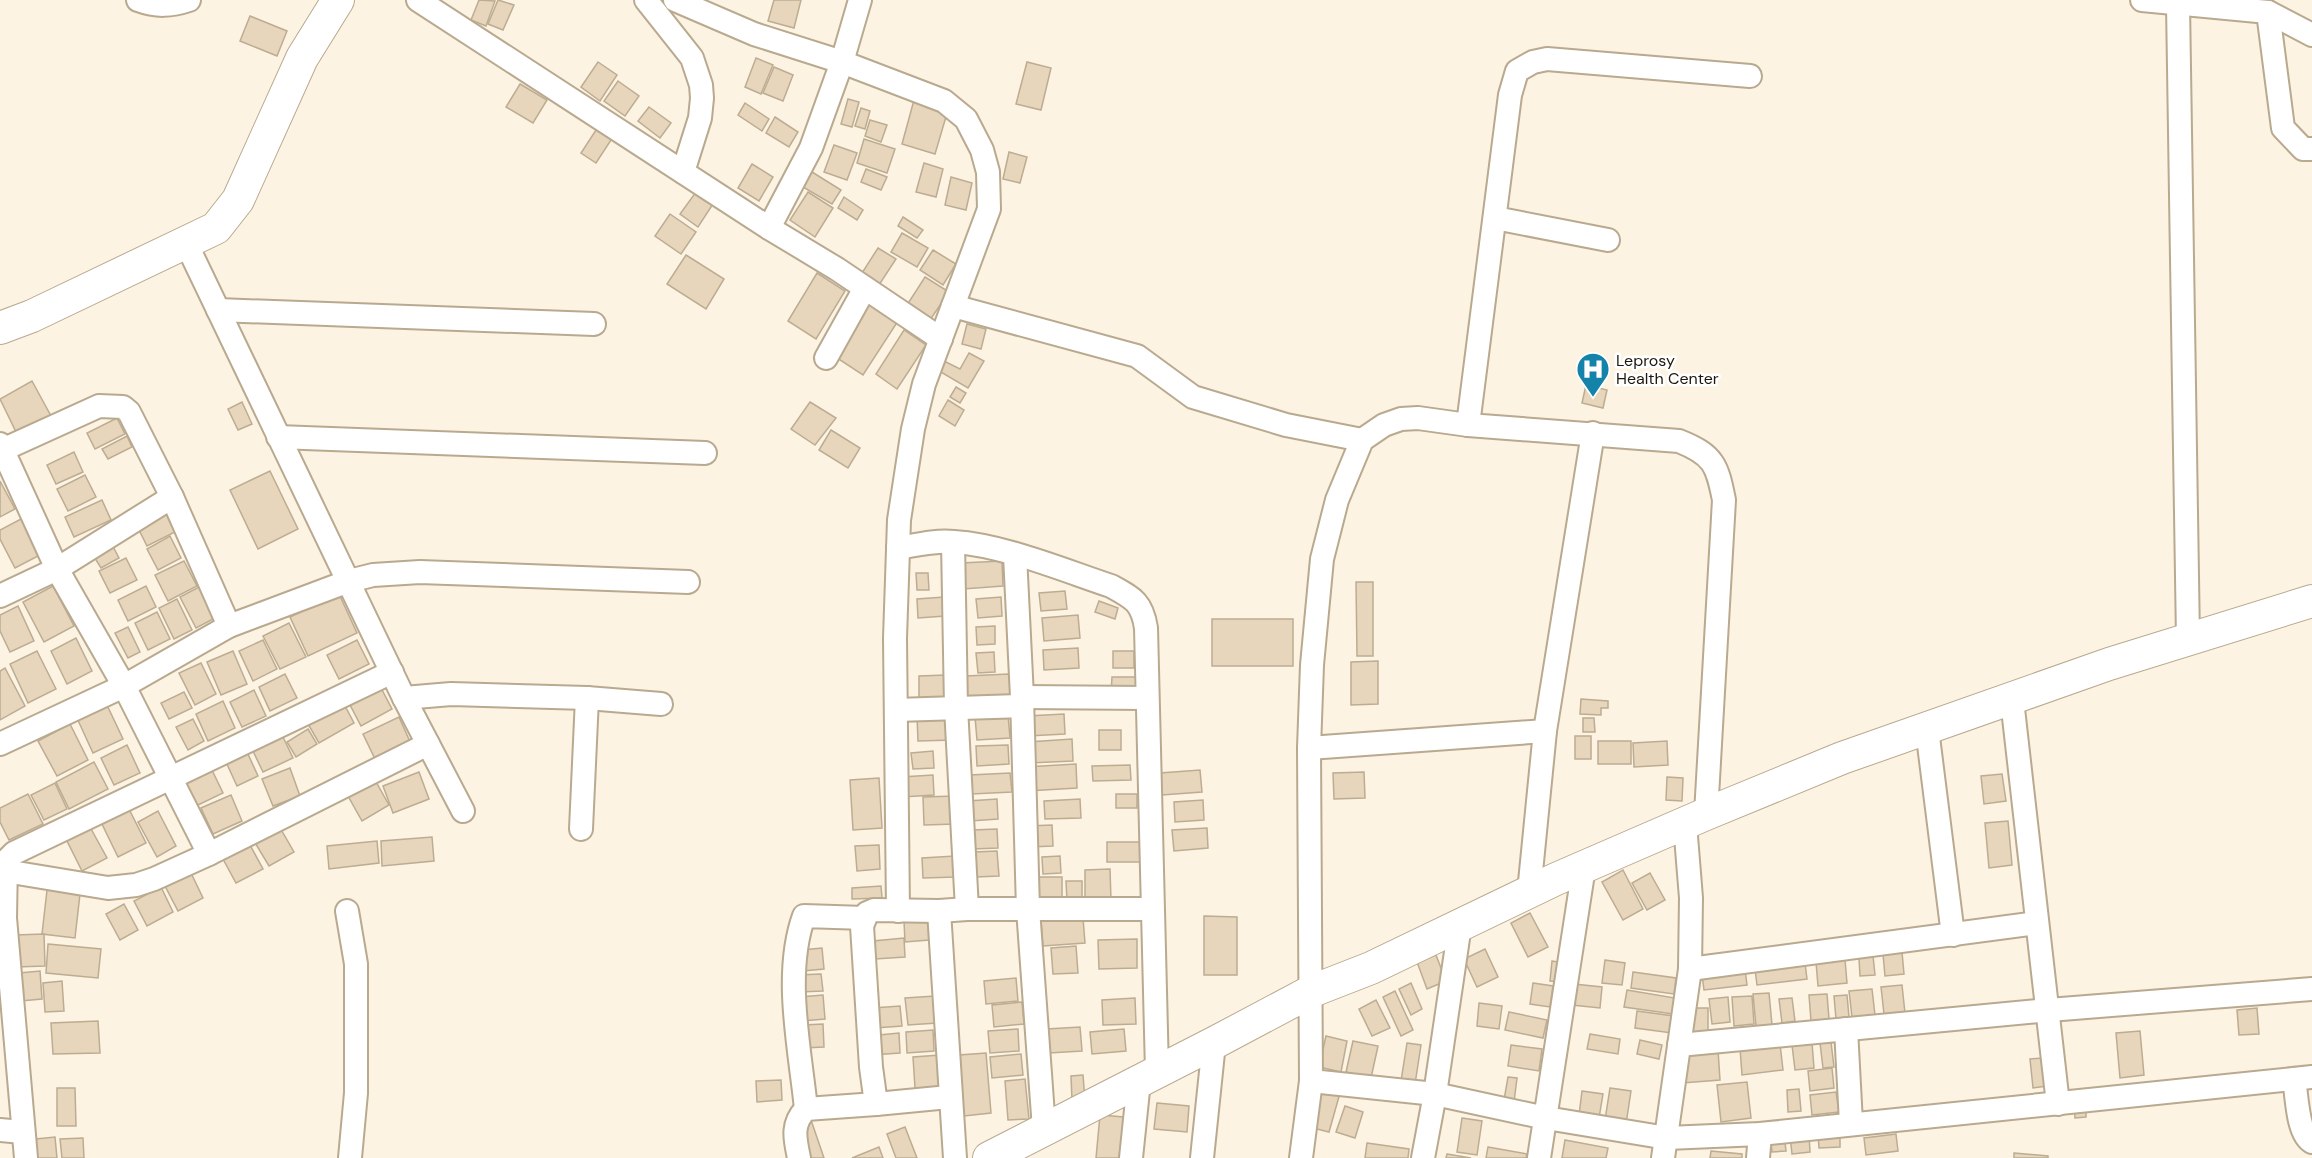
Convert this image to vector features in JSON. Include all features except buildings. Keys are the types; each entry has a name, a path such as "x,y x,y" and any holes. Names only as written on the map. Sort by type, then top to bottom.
{"street":[{"path":"138,0 152,5 172,5 189,0"},
{"path":"0,328 32,316 216,228 238,200 302,58 338,0"},
{"path":"418,0 941,339"},
{"path":"646,0 692,58 701,85 700,118 683,172"},
{"path":"675,0 754,34 842,62 944,101 966,119 982,150 988,172 988,209 924,384 913,429 898,520 896,710 898,911"},
{"path":"768,228 811,148 842,62 860,0"},
{"path":"2142,0 2268,12 2312,35"},
{"path":"2178,4 2188,640"},
{"path":"2268,12 2283,128 2303,149 2312,149"},
{"path":"1468,425 1510,95 1517,71 1533,62 1548,59 1750,76"},
{"path":"1495,219 1608,240"},
{"path":"186,243 404,698 463,811"},
{"path":"826,358 865,288"},
{"path":"953,306 1137,356 1193,397 1286,425 1362,440"},
{"path":"218,310 594,324"},
{"path":"209,854 124,687 57,569 1,448 99,406 123,407 129,412 172,496 229,626"},
{"path":"1301,1158 1311,1081 1309,748 1312,665 1322,559 1337,500 1362,440 1384,425 1401,419 1418,418 1468,425 1679,441 1700,449 1718,471 1724,500 1695,819 1690,969 1665,1148"},
{"path":"1529,892 1545,731 1593,433"},
{"path":"278,437 705,453"},
{"path":"0,597 57,569 172,496"},
{"path":"898,548 953,542 1015,555 1111,586 1130,596 1139,604 1144,614 1152,909 1148,1076 1131,1158"},
{"path":"953,542 956,707 967,909"},
{"path":"1015,555 1028,909 1044,1129"},
{"path":"0,744 124,687 229,626 349,581 373,575 420,572 688,582"},
{"path":"989,1158 1312,991 1371,968 1529,892 1695,819 1842,758 2109,664 2312,601"},
{"path":"26,1158 11,1131 3,864 14,854 392,672"},
{"path":"404,698 451,694 587,698 661,704"},
{"path":"581,829 587,698"},
{"path":"896,710 1022,701 1146,698"},
{"path":"2012,700 2058,1104"},
{"path":"1927,729 1953,935"},
{"path":"1309,748 1545,731"},
{"path":"3,864 108,888 136,885 209,854 428,744"},
{"path":"1539,1158 1584,867"},
{"path":"876,1104 871,1067 862,926 867,913 874,910 1152,909"},
{"path":"347,911 356,964 356,1093 350,1158"},
{"path":"939,911 954,1158"},
{"path":"799,1158 794,1136 795,1123 806,1109 793,983 800,929 804,916 865,918"},
{"path":"1690,969 2037,923"},
{"path":"1423,1158 1436,1094 1460,925"},
{"path":"1678,1045 2049,1010 2312,989"},
{"path":"1845,1029 1851,1123"},
{"path":"1202,1158 1214,1043"},
{"path":"1311,1081 1436,1094 1546,1118 1665,1148 1851,1123 2303,1078 2301,1128 2305,1137 2312,1142"},
{"path":"806,1109 950,1097"},
{"path":"1758,1158 1760,1134"}],"place":[{"name":"Leprosy Health Center","path":"1593,398"}]}
